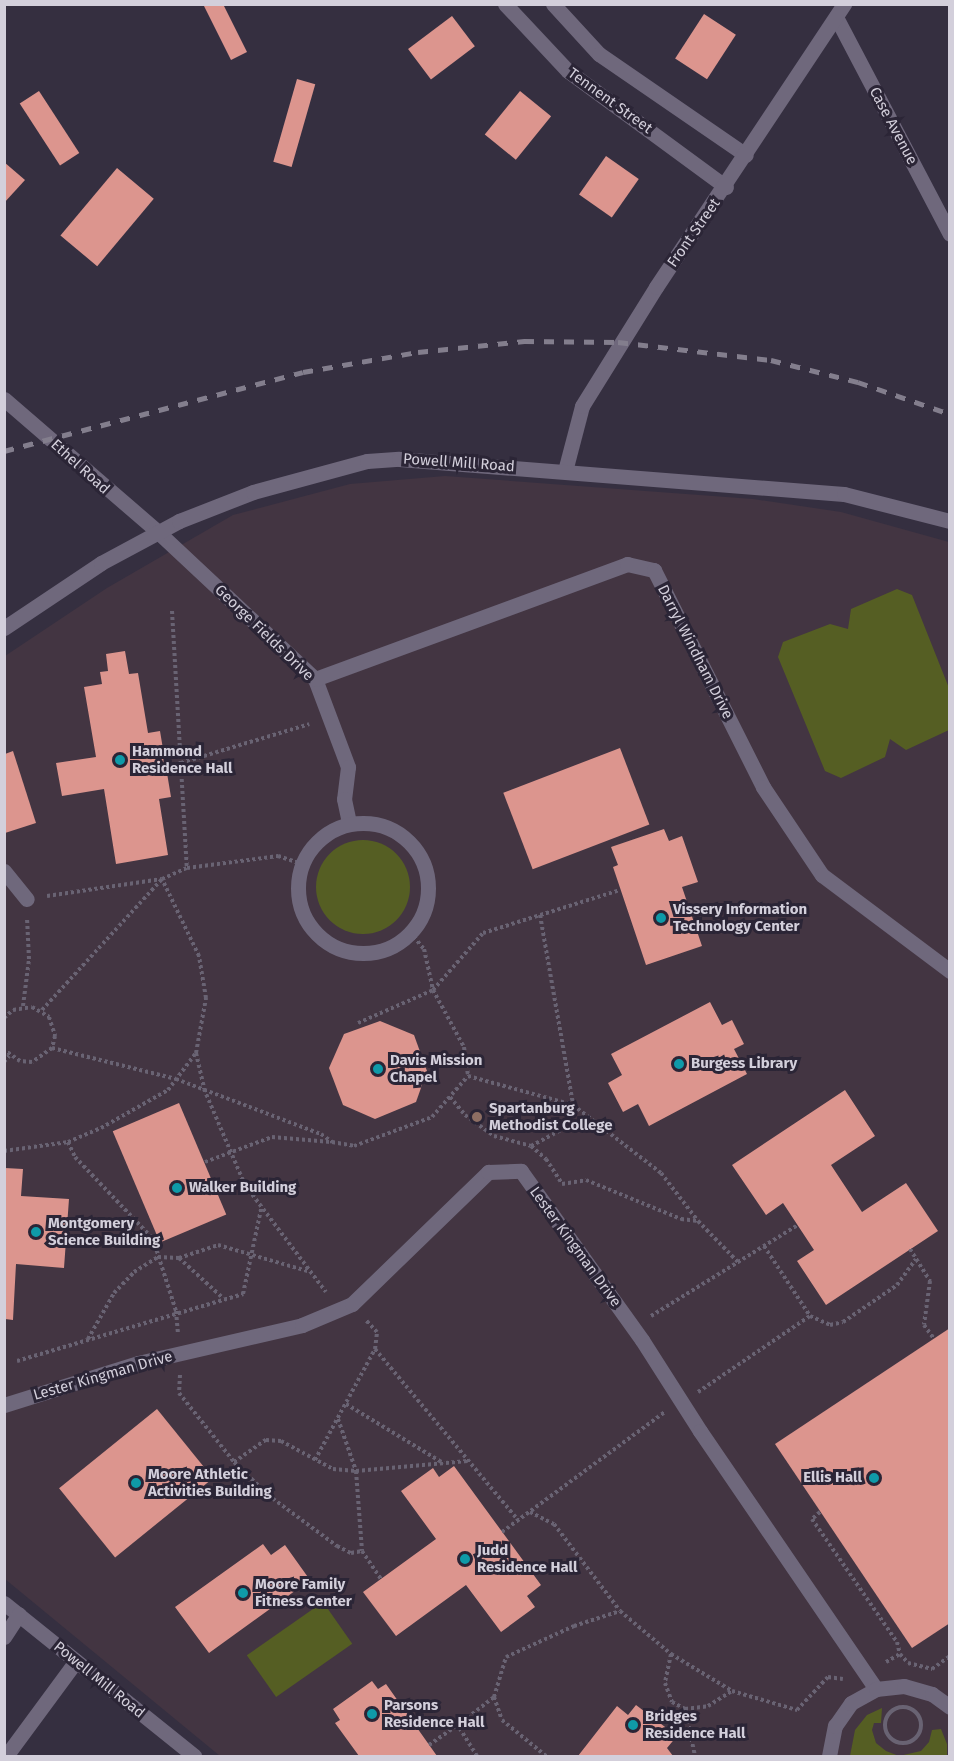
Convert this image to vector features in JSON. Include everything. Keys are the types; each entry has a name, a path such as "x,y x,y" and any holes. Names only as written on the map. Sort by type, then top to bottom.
{"street":[{"name":"Tennent Street","path":"505,4 568,71 726,187"},
{"name":"Tennent Street","path":"554,4 599,54 746,155"},
{"name":"Front Street","path":"565,471 582,406 656,287 726,187 840,11"},
{"name":"Case Avenue","path":"840,11 950,234"},
{"name":"Ethel Road","path":"4,399 115,498 158,532"},
{"name":"Powell Mill Road","path":"4,628 101,563 158,532 253,492 367,461 399,459 844,494 950,521"},
{"name":"George Fields Drive","path":"158,532 315,680 348,766 344,799 349,823"},
{"name":"Darryl Windham Drive","path":"315,680 588,582 627,564 654,570 763,787 822,875 950,971"},
{"path":"349,823 375,823 399,832 418,850 428,874 428,900 419,924 401,942 377,952 351,953 327,943 309,926 298,902 298,876 307,852 326,834 349,823"},
{"path":"4,871 27,899"},
{"name":"Lester Kingman Drive","path":"4,1405 138,1363 302,1325 352,1304 488,1172 521,1171 633,1327 876,1689"},
{"name":"Powell Mill Road","path":"4,1603 194,1756"},
{"path":"4,1637 19,1614"},
{"path":"6,1756 76,1661"},
{"path":"829,1756 835,1726 851,1703 876,1689 904,1686 932,1694 950,1707"}],"path":[{"path":"172,611 187,868"},
{"path":"181,763 329,718"},
{"path":"23,1006 29,959 27,899 162,879 187,868 278,856 303,864"},
{"path":"42,1010 162,879"},
{"path":"162,879 199,956 206,998 196,1053 204,1089 245,1185 326,1292 352,1304 377,1332 375,1349 315,1460"},
{"path":"358,1023 433,990 483,933 620,890"},
{"path":"540,915 573,1105"},
{"path":"205,1162 272,1137 354,1146 388,1136 432,1117 450,1097 468,1076 464,1047 433,990 424,949 410,932"},
{"path":"4,1018 23,1006 42,1010 54,1026 52,1048"},
{"path":"4,1050 9,1056 32,1062 52,1048 176,1079 321,1134 332,1142"},
{"path":"4,1151 68,1142 101,1128 168,1090 196,1053"},
{"path":"4,1062 9,1056"},
{"path":"468,1076 573,1105 585,1117 661,1173 698,1221 738,1262"},
{"path":"450,1097 465,1115 488,1128 494,1136 531,1146 562,1184 586,1180 681,1220 698,1221"},
{"path":"531,1146 585,1117"},
{"path":"17,1361 243,1294 262,1208"},
{"path":"633,1327 798,1225"},
{"path":"88,1339 114,1293 134,1272 158,1257 179,1258 218,1245 311,1273"},
{"path":"764,1246 810,1316 830,1325 843,1322 897,1285 916,1259"},
{"path":"910,1250 932,1289 924,1325 934,1339"},
{"path":"179,1258 224,1299"},
{"path":"502,1532 682,1403 810,1316"},
{"path":"375,1349 518,1520"},
{"path":"346,1404 444,1463"},
{"path":"338,1419 356,1471 362,1551 381,1579"},
{"path":"234,1462 266,1440 281,1441 333,1469 356,1471 468,1461"},
{"path":"530,1512 554,1524 620,1611 671,1654 732,1691 796,1710 828,1677 843,1679"},
{"path":"820,1512 812,1519 897,1642 900,1654 908,1662 932,1669 950,1656"},
{"path":"429,1745 494,1697 506,1657 620,1611"},
{"path":"671,1654 665,1683 672,1702 685,1709 708,1706 732,1691"},
{"path":"886,1662 900,1654"},
{"path":"494,1697 502,1720 546,1756"},
{"path":"908,1708 920,1720 920,1732 907,1743 895,1741 887,1733 885,1722 896,1709 908,1708"},
{"path":"685,1709 695,1756"},
{"path":"458,1725 477,1756"}],"shaded area":[{"name":"Spartanburg Methodist College","path":"445,476 753,499 841,512 949,542 949,1756 220,1756 5,1579 5,656 107,588 233,515 350,484"}],"green space":[{"path":"897,589 912,595 949,688 949,730 906,750 890,739 885,757 841,778 825,771 778,657 783,642 830,624 848,629 851,609"},
{"path":"363,840 381,843 397,853 407,869 410,887 407,905 397,921 381,931 363,934 345,931 329,921 319,905 316,887 319,869 329,853 345,843"},
{"path":"323,1602 352,1644 276,1697 247,1655"},
{"path":"882,1708 881,1723 874,1723 872,1730 876,1743 886,1751 899,1756 850,1756 855,1730 867,1715"},
{"path":"941,1729 947,1744 947,1756 899,1756 921,1751 929,1742 932,1730"}],"building":[{"path":"203,4 223,4 247,52 231,60"},
{"path":"704,14 736,35 707,79 675,58"},
{"path":"452,16 475,46 431,79 408,49"},
{"path":"297,79 315,84 292,167 273,162"},
{"path":"39,91 79,153 60,166 20,104"},
{"path":"520,91 551,116 516,160 485,135"},
{"path":"606,156 639,179 612,217 579,195"},
{"path":"4,162 25,180 4,203"},
{"path":"117,168 154,199 97,266 60,235"},
{"name":"Hammond Residence Hall","path":"125,651 129,674 138,673 148,733 160,731 171,797 159,799 168,855 116,864 104,789 62,796 56,763 96,757 84,687 102,684 100,672 108,671 106,654"},
{"path":"620,748 649,825 533,869 503,793"},
{"path":"13,751 36,823 5,833 5,754"},
{"name":"Vissery Information Technology Center","path":"664,829 669,841 682,836 698,882 682,887 702,946 646,965 613,867 618,865 611,847"},
{"name":"Burgess Library","path":"710,1002 722,1025 732,1020 744,1044 734,1049 747,1074 649,1126 638,1104 623,1112 608,1083 622,1075 611,1054"},
{"name":"Davis Mission Chapel","path":"380,1021 414,1035 427,1071 416,1102 375,1119 343,1105 329,1068 344,1034"},
{"path":"845,1090 875,1136 831,1165 862,1212 906,1183 938,1231 826,1305 797,1261 814,1250 783,1203 766,1215 732,1165"},
{"name":"Walker Building","path":"179,1103 226,1214 160,1243 113,1131"},
{"name":"Montgomery Science Building","path":"5,1168 23,1169 21,1196 69,1199 64,1268 16,1264 13,1320 5,1319"},
{"name":"Ellis Hall","path":"950,1328 950,1623 912,1648 775,1444"},
{"name":"Moore Athletic Activities Building","path":"157,1409 213,1478 115,1557 59,1488"},
{"name":"Judd Residence Hall","path":"454,1466 541,1585 527,1596 535,1607 501,1632 466,1585 396,1636 363,1592 436,1539 401,1491 433,1468 439,1477"},
{"name":"Moore Family Fitness Center","path":"263,1544 271,1555 285,1545 310,1580 209,1653 175,1607"},
{"name":"Parsons Residence Hall","path":"372,1681 378,1689 386,1684 437,1756 359,1756 335,1723 340,1720 333,1709"},
{"name":"Bridges Residence Hall","path":"636,1705 677,1736 667,1748 673,1756 578,1756 617,1706 628,1715"}],"railway":[{"path":"4,451 303,372 418,352 524,341 618,342 771,360 858,382 950,414"}],"place":[{"name":"Hammond Residence Hall","path":"120,760"},
{"name":"Vissery Information Technology Center","path":"661,918"},
{"name":"Burgess Library","path":"679,1064"},
{"name":"Davis Mission Chapel","path":"378,1069"},
{"name":"Spartanburg Methodist College","path":"477,1117"},
{"name":"Walker Building","path":"177,1188"},
{"name":"Montgomery Science Building","path":"36,1232"},
{"name":"Ellis Hall","path":"874,1478"},
{"name":"Moore Athletic Activities Building","path":"136,1483"},
{"name":"Judd Residence Hall","path":"465,1559"},
{"name":"Moore Family Fitness Center","path":"243,1593"},
{"name":"Parsons Residence Hall","path":"372,1714"},
{"name":"Bridges Residence Hall","path":"633,1725"}]}
